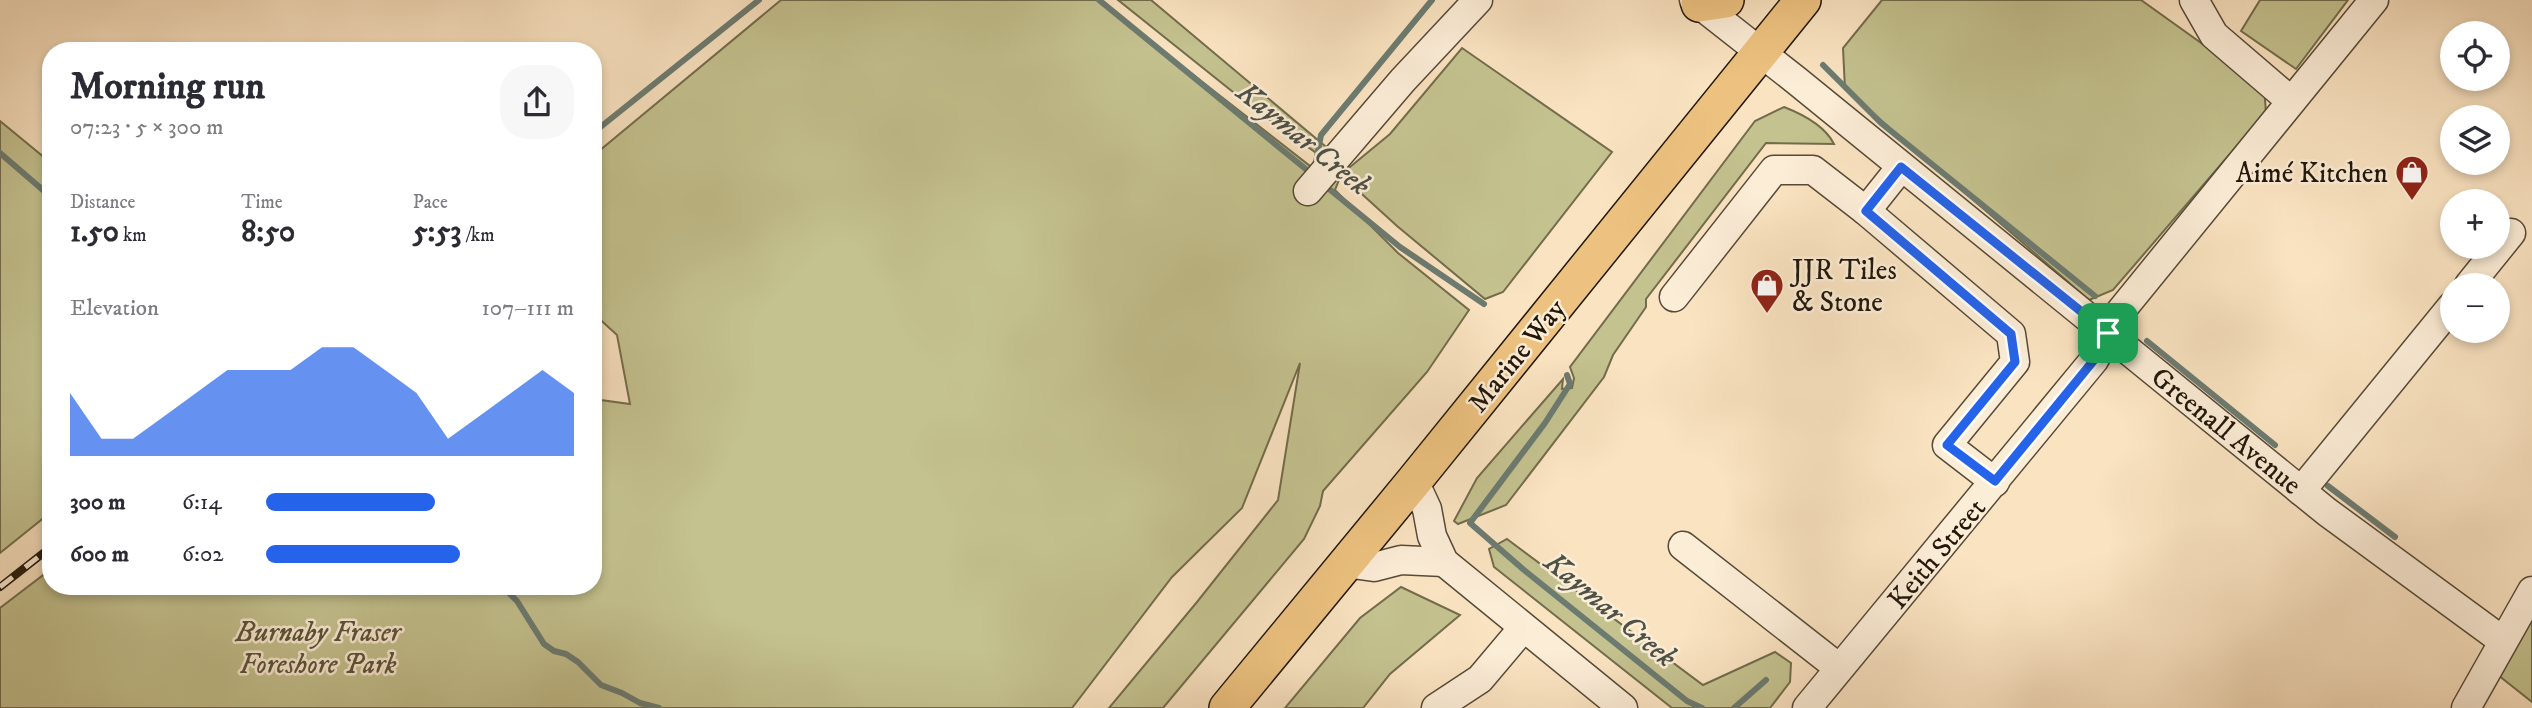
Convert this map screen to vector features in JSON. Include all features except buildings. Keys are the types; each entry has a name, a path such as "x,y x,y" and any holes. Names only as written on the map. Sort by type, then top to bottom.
{"main road":[{"name":"Marine Way","path":"1227,708 1414,481 1752,47 1803,0"}],"street":[{"path":"1308,191 1403,80 1478,0"},
{"path":"2194,0 2214,35 2281,93"},
{"name":"Keith Street","path":"1807,708 2094,360 2119,312 2281,93 2374,0"},
{"name":"Greenall Avenue","path":"1706,1 1752,47 2327,512 2503,641"},
{"path":"1866,211 1901,167"},
{"path":"1674,297 1774,170 1812,170 1866,211 2011,334 2015,362 1947,445 1995,481"},
{"path":"2479,273 2511,233"},
{"path":"2301,491 2440,321"},
{"path":"1414,481 1427,509 1432,536 1444,562 1623,708"},
{"path":"1683,547 1839,668"},
{"path":"1345,563 1374,567 1401,560 1444,562"},
{"path":"2466,708 2532,591"},
{"path":"1436,708 1480,679 1523,628"}],"green space":[{"name":"Burnaby Fraser Foreshore Park","path":"781,0 1097,0 1314,169 1319,155 1253,108 1118,0 1151,0 1350,167 1390,134 1462,48 1612,152 1503,292 1485,299 1397,226 1341,175 1335,190 1398,253 1469,310 1427,372 1323,491 1320,506 1304,539 1163,708 1109,708 1278,500 1300,363 1242,508 1172,577 1072,708 0,708 0,608 42,576 42,595 602,595 602,400 630,404 617,335 602,321 602,149"},
{"path":"1882,0 2141,0 2264,88 2266,112 2113,290 2089,300 1845,89 1843,48"},
{"path":"2260,0 2348,0 2296,69 2241,31"},
{"path":"1784,107 1819,126 1834,144 1766,143 1646,299 1646,307 1613,355 1604,377 1506,505 1458,524 1454,521 1477,478 1563,379 1562,389 1572,388 1574,378 1570,367 1755,121"},
{"path":"0,121 42,156 42,519 0,553"},
{"path":"1507,539 1703,685 1775,652 1791,663 1790,682 1770,708 1672,708 1494,567 1489,549"},
{"path":"1401,587 1460,615 1390,674 1363,708 1285,708 1360,618"},
{"path":"2532,614 2532,702 2498,675"}],"waterway":[{"path":"602,126 759,0"},
{"name":"Kaymar Creek","path":"1099,0 1313,175"},
{"path":"1315,167 1321,135 1432,0"},
{"path":"1823,65 1881,123 2095,296"},
{"path":"0,153 42,189"},
{"name":"Kaymar Creek","path":"1323,184 1400,247 1484,304"},
{"path":"2147,341 2275,445"},
{"name":"Kaymar Creek","path":"1567,375 1570,384 1545,423 1470,523 1687,701 1702,708"},
{"path":"2328,486 2395,537"},
{"path":"511,595 544,644 578,662 601,685 640,703 659,708"},
{"name":"Kaymar Creek","path":"1734,708 1766,680"}],"railway":[{"path":"0,587 42,554"}],"place":[{"name":"Aimé Kitchen","path":"2412,202"},
{"name":"JJR Tiles & Stone","path":"1767,315"}],"route":[{"path":"1901,167 2108,333 2094,360 1995,481 1947,445 2015,362 2011,334 1866,211 1901,167"}]}
